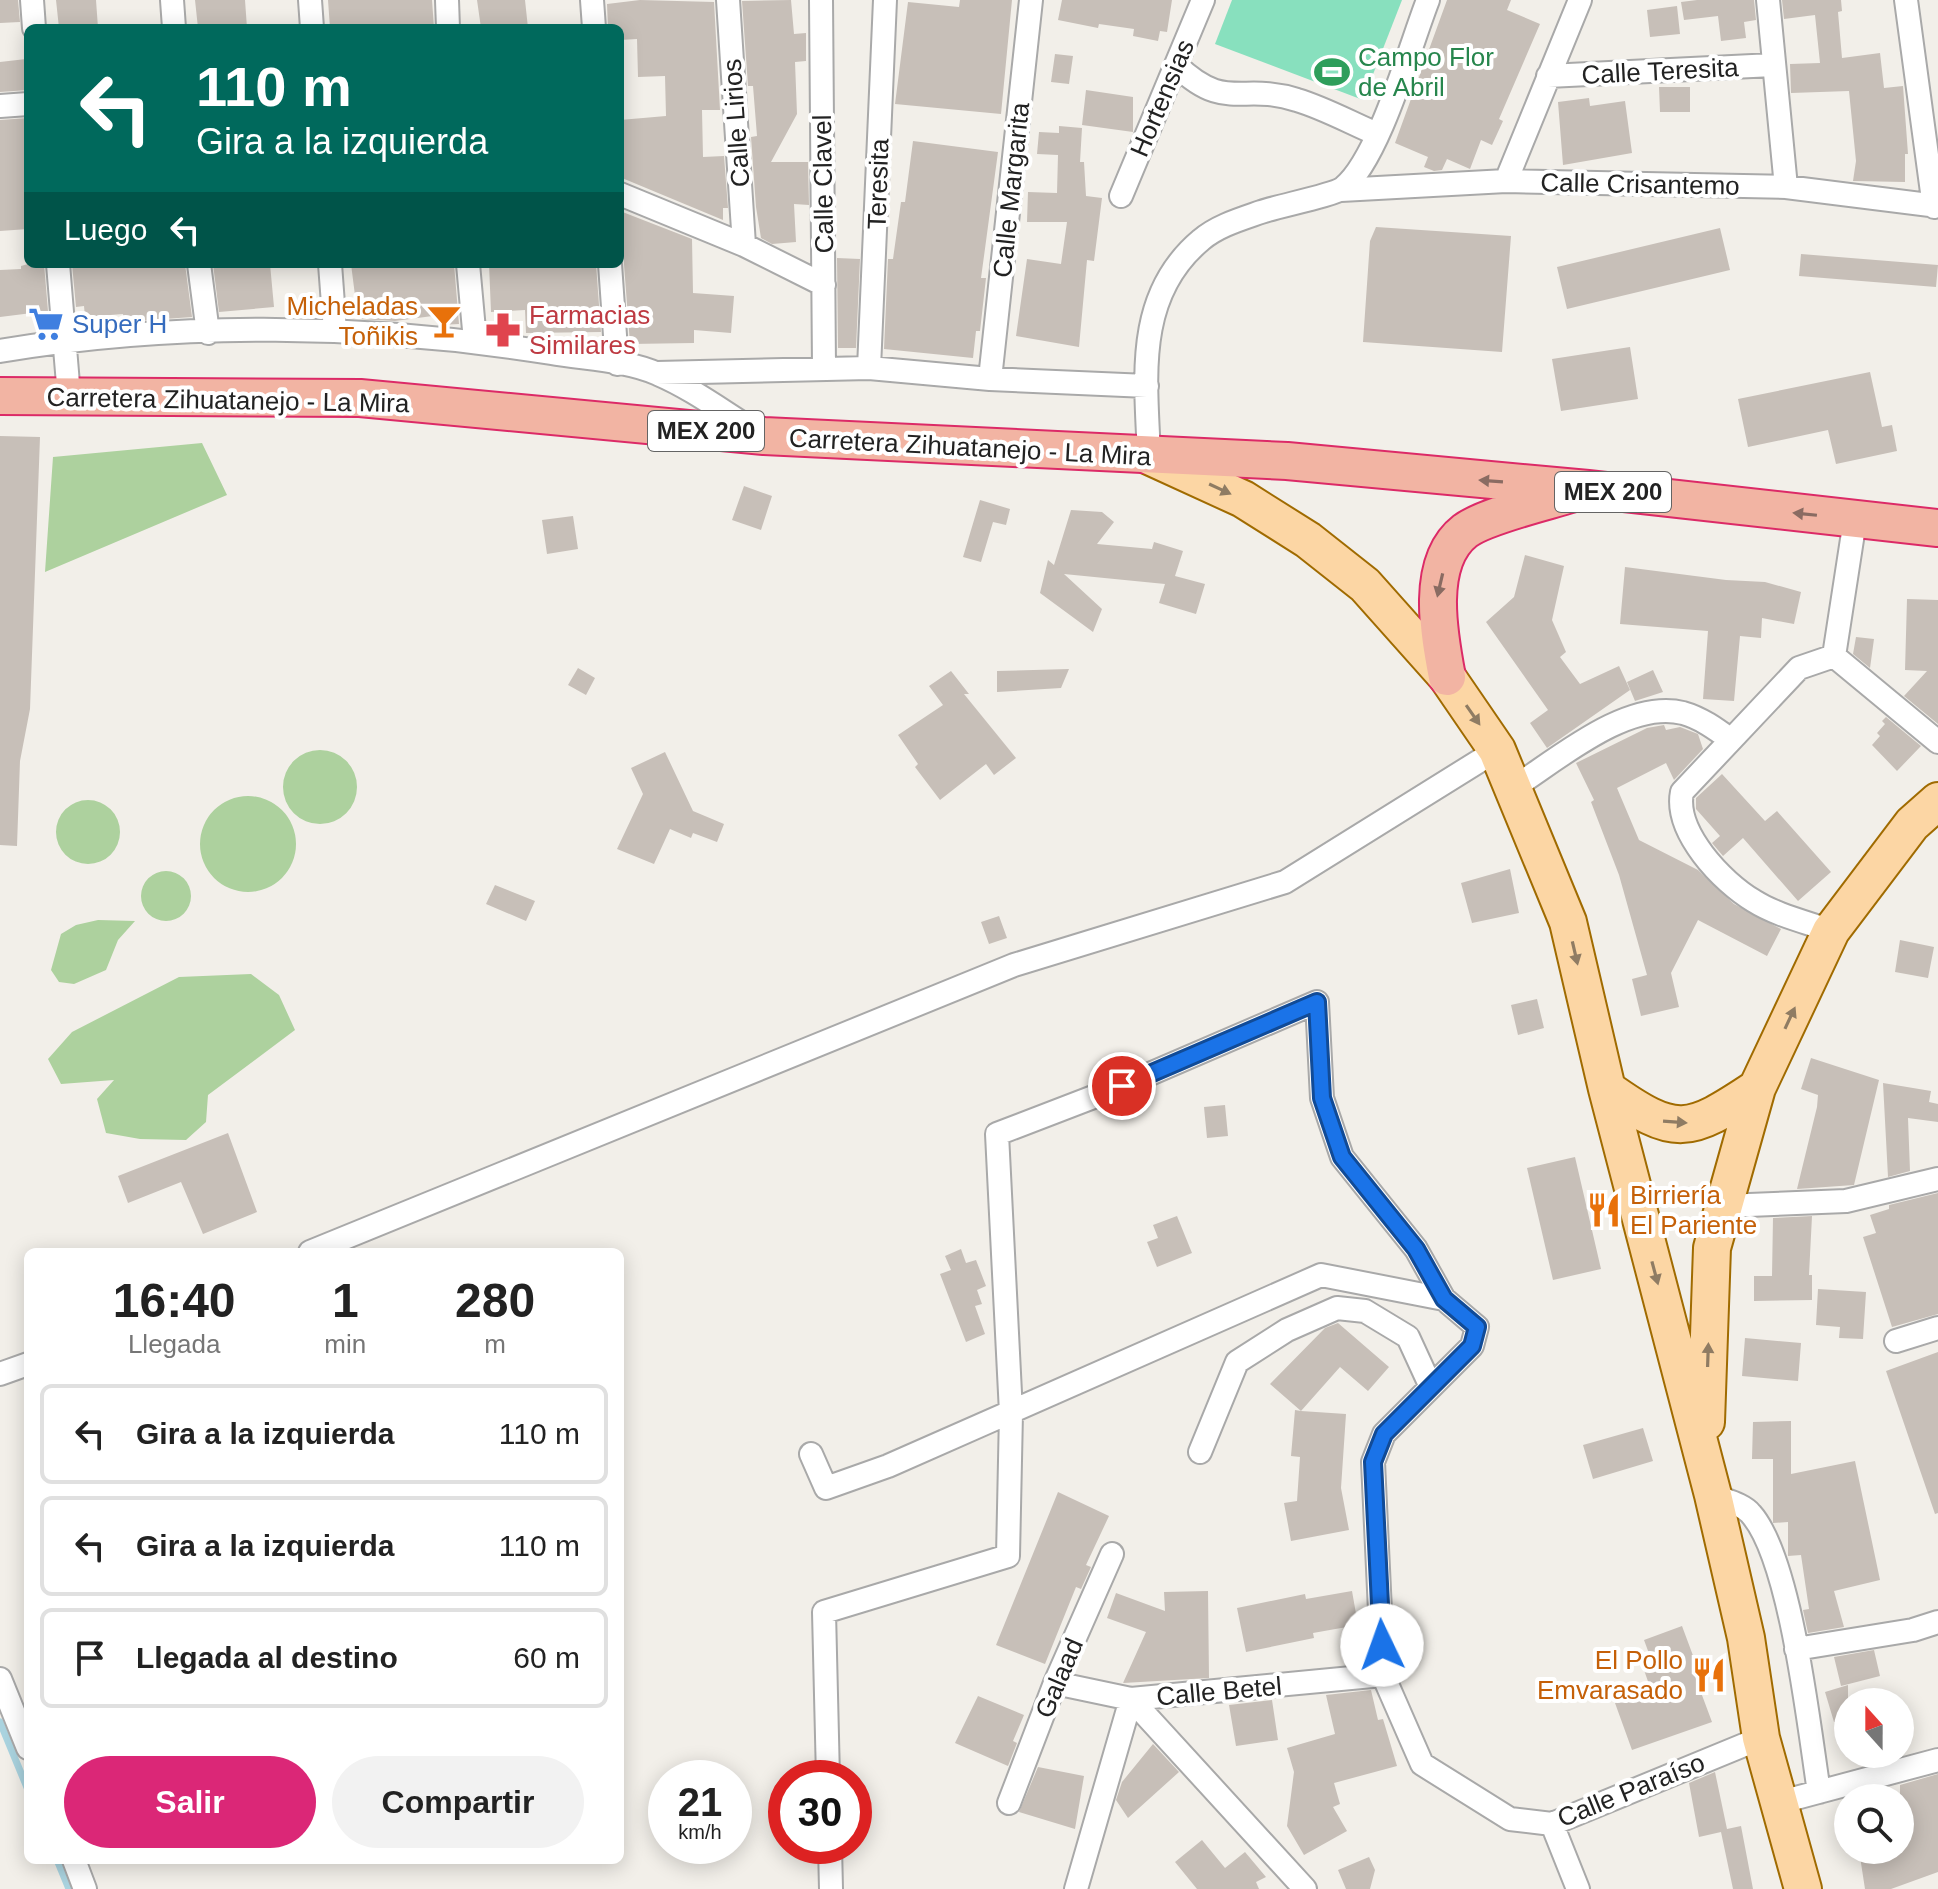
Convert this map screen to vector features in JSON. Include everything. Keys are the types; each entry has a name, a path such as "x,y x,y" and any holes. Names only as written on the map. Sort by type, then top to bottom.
{"highway":[{"name":"Carretera Zihuatanejo - La Mira","path":"0,396 360,398 764,436 1287,461 1588,489 1938,528"},
{"path":"1447,677 1436,604 1446,558 1465,531 1588,489"}],"main road":[{"path":"1149,456 1243,499 1308,540 1365,585 1447,677 1497,750 1568,922 1607,1089 1708,1478 1746,1638 1761,1738 1803,1889"},
{"path":"1708,1478 1712,1248 1757,1088 1831,931 1929,819"},
{"path":"1607,1089 1640,1112 1672,1125 1709,1120 1757,1088"}],"street":[{"path":"32,0 34,24"},
{"path":"172,0 174,24"},
{"path":"310,0 312,24"},
{"path":"447,0 448,24"},
{"path":"592,0 594,24"},
{"name":"Calle Lirios","path":"728,0 744,245"},
{"name":"Calle Clavel","path":"821,0 824,367"},
{"name":"Teresita","path":"869,368 885,0"},
{"name":"Calle Margarita","path":"990,379 1031,0"},
{"name":"Hortensias","path":"1121,196 1203,0"},
{"path":"1341,190 1362,166 1377,134 1428,0"},
{"path":"1506,181 1580,0"},
{"path":"1768,0 1786,187"},
{"path":"1906,0 1936,206"},
{"path":"1176,65 1197,85 1224,96 1257,92 1296,100 1377,134"},
{"name":"Calle Teresita","path":"1548,76 1773,65"},
{"path":"0,106 24,104"},
{"name":"Calle Crisantemo","path":"1149,456 1149,323 1168,280 1201,240 1229,224 1290,202 1341,190 1506,181 1786,187 1936,206"},
{"path":"624,196 744,245 824,285"},
{"path":"58,268 69,396"},
{"path":"200,268 208,333"},
{"path":"330,268 335,331"},
{"path":"468,268 475,341"},
{"path":"610,268 617,364"},
{"path":"0,351 66,340 335,331 475,341 657,373 869,368 990,379 1147,386"},
{"path":"657,373 764,436"},
{"path":"1834,656 1855,520"},
{"path":"1831,931 1754,901 1700,854 1679,807 1682,792 1799,668 1834,656"},
{"path":"1834,656 1938,742"},
{"path":"1513,788 1617,722 1646,713 1681,713 1706,722 1731,740"},
{"path":"320,1248 1014,965 1285,882 1497,750"},
{"path":"828,1760 824,1612 1008,1556 1011,1413 997,1134 1122,1086 1317,1002 1322,1098 1342,1157 1416,1249 1444,1299"},
{"path":"1724,1206 1846,1201 1938,1179"},
{"path":"811,1454 826,1488 888,1466 1321,1275 1444,1299"},
{"name":"Calle Paraíso","path":"1444,1299 1477,1327 1472,1346 1384,1434 1373,1462 1383,1675 1422,1764 1510,1819 1552,1824 1761,1738"},
{"path":"1200,1452 1237,1362 1287,1330 1337,1308 1365,1311 1408,1337 1431,1387"},
{"path":"1896,1341 1938,1328"},
{"path":"0,1374 24,1365"},
{"path":"1708,1478 1748,1511 1767,1535 1796,1649 1819,1792"},
{"name":"Galaad","path":"1009,1803 1055,1683 1112,1554"},
{"path":"1796,1649 1913,1630 1938,1622"},
{"name":"Calle Betel","path":"1055,1683 1131,1699 1383,1675"},
{"path":"0,1679 24,1738"},
{"path":"1076,1889 1131,1699"},
{"path":"1131,1699 1305,1889"},
{"path":"1781,1802 1938,1760"},
{"path":"1552,1824 1578,1889"},
{"path":"76,1864 85,1889"},
{"path":"830,1864 831,1889"}],"green space":[{"name":"Campo Flor de Abril","path":"1232,0 1402,0 1363,100 1215,44"},
{"path":"202,443 227,495 45,572 53,457"},
{"path":"320,750 334,753 346,761 354,773 357,787 354,801 346,813 334,821 320,824 306,821 294,813 286,801 283,787 286,773 294,761 306,753"},
{"path":"248,796 266,800 282,810 292,826 296,844 292,862 282,878 266,888 248,892 230,888 214,878 204,862 200,844 204,826 214,810 230,800"},
{"path":"88,800 106,806 114,814 120,832 114,850 106,858 88,864 70,858 62,850 56,832 62,814 70,806"},
{"path":"166,871 184,878 191,896 184,914 166,921 148,914 141,896 148,878"},
{"path":"98,920 135,921 118,940 106,970 74,984 59,982 51,970 61,934 76,925"},
{"path":"251,974 279,995 295,1030 208,1095 206,1122 186,1140 140,1139 106,1133 97,1099 114,1080 61,1084 48,1059 72,1032 179,977"}],"building":[{"path":"0,0 18,0 20,22 0,23"},
{"path":"56,0 96,0 98,24 59,24"},
{"path":"195,0 245,0 247,24 198,24"},
{"path":"328,0 432,0 434,24 330,24"},
{"path":"477,0 525,0 528,24 480,24"},
{"path":"640,0 714,2 720,110 702,110 703,157 724,156 728,208 723,208 723,220 624,179 624,120 666,116 665,76 638,77 637,39 624,40 624,24 608,24 607,4"},
{"path":"791,0 794,34 806,33 806,61 795,62 797,114 771,162 808,162 809,205 794,204 796,242 772,244 761,238 756,207 751,137 757,136 753,86 748,86 742,1"},
{"path":"960,0 1012,0 1001,114 895,104 908,2 959,7"},
{"path":"1062,0 1172,0 1167,32 1160,31 1158,41 1133,36 1134,29 1099,24 1098,28 1058,20"},
{"path":"1447,0 1511,0 1507,10 1540,24 1499,119 1503,121 1492,145 1481,140 1470,169 1447,159 1442,170 1434,171 1424,167 1428,157 1395,143"},
{"path":"1754,0 1756,20 1744,22 1746,38 1721,41 1718,16 1684,20 1681,2"},
{"path":"1782,0 1841,0 1842,11 1838,12 1842,58 1880,53 1884,88 1903,86 1908,154 1905,154 1905,182 1853,181 1856,161 1849,91 1791,93 1790,64 1820,63 1815,15 1784,19"},
{"path":"1677,6 1680,34 1650,37 1647,10"},
{"path":"1055,54 1073,56 1069,84 1051,82"},
{"path":"24,59 24,90 0,92 0,62"},
{"path":"1659,87 1690,87 1690,112 1660,112"},
{"path":"1086,90 1133,97 1133,132 1082,125"},
{"path":"1589,98 1590,106 1625,101 1632,153 1563,165 1558,102"},
{"path":"24,118 24,229 0,231 0,120"},
{"path":"1059,126 1082,128 1080,162 1084,162 1086,196 1102,198 1094,261 1087,260 1079,347 1016,336 1027,259 1061,264 1067,222 1027,222 1028,192 1057,193 1058,155 1037,154 1039,132 1059,133"},
{"path":"913,141 998,152 981,278 986,278 980,331 976,331 973,358 884,349 888,259 893,259"},
{"path":"624,213 692,239 693,293 734,296 731,333 694,330 694,343 630,344"},
{"path":"1376,227 1511,236 1502,352 1363,342 1370,241"},
{"path":"1720,228 1730,270 1567,309 1557,267"},
{"path":"1801,254 1938,265 1936,287 1799,276"},
{"path":"837,258 860,259 856,348 838,348"},
{"path":"21,266 44,268 48,311 0,317 0,270 21,269"},
{"path":"72,268 186,268 192,317 124,322 123,314 85,317 84,306 76,307"},
{"path":"214,268 270,268 274,307 219,312"},
{"path":"352,268 454,268 459,324 440,325 440,315 395,321 358,319"},
{"path":"489,268 596,268 601,332 526,333 525,310 491,312"},
{"path":"1630,347 1638,399 1561,411 1552,359"},
{"path":"1870,372 1882,427 1892,425 1897,451 1836,464 1828,430 1748,447 1738,399"},
{"path":"0,436 40,437 30,709 20,761 17,846 0,845"},
{"path":"744,486 772,496 761,530 732,520"},
{"path":"980,500 1010,509 1006,525 993,522 981,562 963,557"},
{"path":"1071,510 1102,512 1114,522 1097,544 1152,549 1154,542 1183,551 1175,576 1205,584 1196,614 1159,603 1165,584 1064,574 1102,609 1093,632 1040,593 1048,560 1054,565"},
{"path":"573,516 578,549 547,554 542,520"},
{"path":"1525,555 1564,566 1552,620 1566,652 1560,657 1580,684 1619,666 1630,690 1547,748 1530,723 1548,710 1486,622 1514,597"},
{"path":"1625,567 1765,582 1801,592 1794,624 1762,618 1761,638 1740,636 1734,701 1703,699 1708,631 1620,624"},
{"path":"1907,599 1938,600 1938,724 1904,696 1927,671 1905,670"},
{"path":"1856,637 1874,639 1870,668 1853,654"},
{"path":"578,668 595,678 586,695 568,685"},
{"path":"1069,669 1061,688 997,692 997,671"},
{"path":"1653,670 1663,692 1635,701 1627,682"},
{"path":"951,671 969,694 964,694 1016,758 994,775 986,764 940,800 915,767 918,764 898,735 943,705 929,686"},
{"path":"1886,717 1921,746 1897,771 1872,745 1880,736 1877,733 1885,724 1882,721"},
{"path":"1664,725 1666,730 1680,727 1698,734 1703,749 1674,780 1666,763 1617,788 1639,840 1698,870 1734,904 1781,929 1767,956 1698,920 1671,973 1679,1007 1641,1016 1632,979 1647,975 1619,875 1591,802 1594,800 1576,763 1647,728"},
{"path":"665,752 693,811 724,824 717,842 693,833 691,838 670,829 654,864 617,849 643,794 631,768"},
{"path":"1722,774 1765,821 1777,811 1831,872 1798,901 1743,838 1723,856 1712,843 1720,836 1696,809 1696,798"},
{"path":"1510,869 1519,913 1472,923 1461,883"},
{"path":"495,885 535,901 526,921 486,904"},
{"path":"999,916 1007,938 989,944 981,922"},
{"path":"1900,940 1934,947 1928,978 1895,972"},
{"path":"1537,999 1544,1028 1518,1035 1511,1005"},
{"path":"1811,1058 1879,1080 1854,1185 1797,1189 1817,1107 1818,1095 1801,1089"},
{"path":"1883,1083 1931,1091 1929,1102 1938,1104 1938,1122 1908,1118 1910,1171 1888,1177"},
{"path":"1225,1105 1228,1136 1207,1138 1204,1107"},
{"path":"228,1133 257,1212 203,1234 181,1182 128,1203 118,1176"},
{"path":"1575,1157 1601,1269 1553,1280 1527,1168"},
{"path":"1938,1193 1938,1314 1892,1327 1863,1237 1876,1233 1870,1215 1889,1209 1889,1205"},
{"path":"1177,1216 1192,1253 1157,1267 1147,1242 1158,1238 1153,1225"},
{"path":"1812,1216 1809,1275 1812,1275 1812,1300 1754,1301 1754,1276 1772,1276 1773,1218"},
{"path":"961,1249 966,1263 976,1260 986,1286 977,1290 982,1304 975,1306 985,1334 966,1342 940,1274 951,1270 945,1256"},
{"path":"1818,1289 1866,1292 1863,1339 1839,1338 1840,1327 1816,1325"},
{"path":"1338,1323 1389,1367 1368,1391 1340,1367 1301,1411 1270,1384 1325,1328"},
{"path":"1745,1338 1801,1343 1798,1381 1742,1376"},
{"path":"1938,1352 1938,1513 1935,1514 1886,1371"},
{"path":"1295,1410 1346,1414 1341,1488 1349,1530 1291,1541 1284,1503 1297,1501 1300,1457 1291,1456"},
{"path":"1791,1421 1791,1474 1855,1461 1880,1580 1834,1591 1844,1627 1808,1633 1803,1610 1809,1609 1801,1555 1788,1556 1788,1522 1773,1523 1773,1459 1752,1459 1753,1422"},
{"path":"1643,1428 1653,1461 1593,1479 1583,1445"},
{"path":"1058,1492 1109,1516 1086,1565 1091,1567 1081,1589 1076,1587 1045,1664 996,1645"},
{"path":"1208,1591 1209,1678 1123,1683 1146,1632 1107,1618 1116,1593 1165,1611 1164,1592"},
{"path":"1352,1591 1358,1625 1313,1633 1314,1638 1246,1652 1237,1608 1305,1594 1306,1599"},
{"path":"1682,1626 1698,1669 1693,1671 1712,1722 1632,1750 1615,1703 1651,1690 1644,1670 1654,1667 1644,1640"},
{"path":"1874,1650 1880,1676 1841,1686 1834,1657"},
{"path":"1834,1689 1834,1722 1825,1692"},
{"path":"1371,1690 1378,1720 1383,1719 1397,1766 1334,1783 1340,1804 1333,1807 1347,1831 1304,1855 1287,1826 1294,1772 1287,1748 1335,1734 1326,1695"},
{"path":"978,1696 1024,1715 1013,1741 1017,1743 1008,1766 955,1743"},
{"path":"1272,1700 1278,1740 1236,1746 1229,1705"},
{"path":"1153,1744 1179,1772 1128,1818 1116,1800 1122,1782"},
{"path":"1038,1767 1084,1776 1075,1829 1019,1812"},
{"path":"1715,1772 1727,1829 1741,1826 1753,1889 1733,1889 1721,1832 1699,1837 1689,1783"},
{"path":"1938,1774 1938,1872 1891,1889 1865,1889 1861,1864 1914,1864 1914,1784 1903,1784"},
{"path":"1202,1840 1225,1868 1245,1852 1266,1877 1256,1882 1259,1889 1197,1889 1175,1862"},
{"path":"1369,1857 1375,1870 1370,1889 1346,1889 1338,1870"}],"waterway":[{"path":"0,1722 24,1780"},
{"path":"59,1864 69,1889"}],"place":[{"name":"Campo Flor de Abril","path":"1332,72"},
{"name":"Micheladas Toñikis","path":"444,321"},
{"name":"Super H","path":"46,324"},
{"name":"Farmacias Similares","path":"503,330"},
{"name":"Birriería El Pariente","path":"1604,1210"},
{"name":"El Pollo Emvarasado","path":"1709,1675"}],"route":[{"path":"1122,1086 1317,1002 1322,1098 1342,1157 1416,1249 1444,1299 1477,1327 1472,1346 1384,1434 1373,1462 1382,1645"}]}
